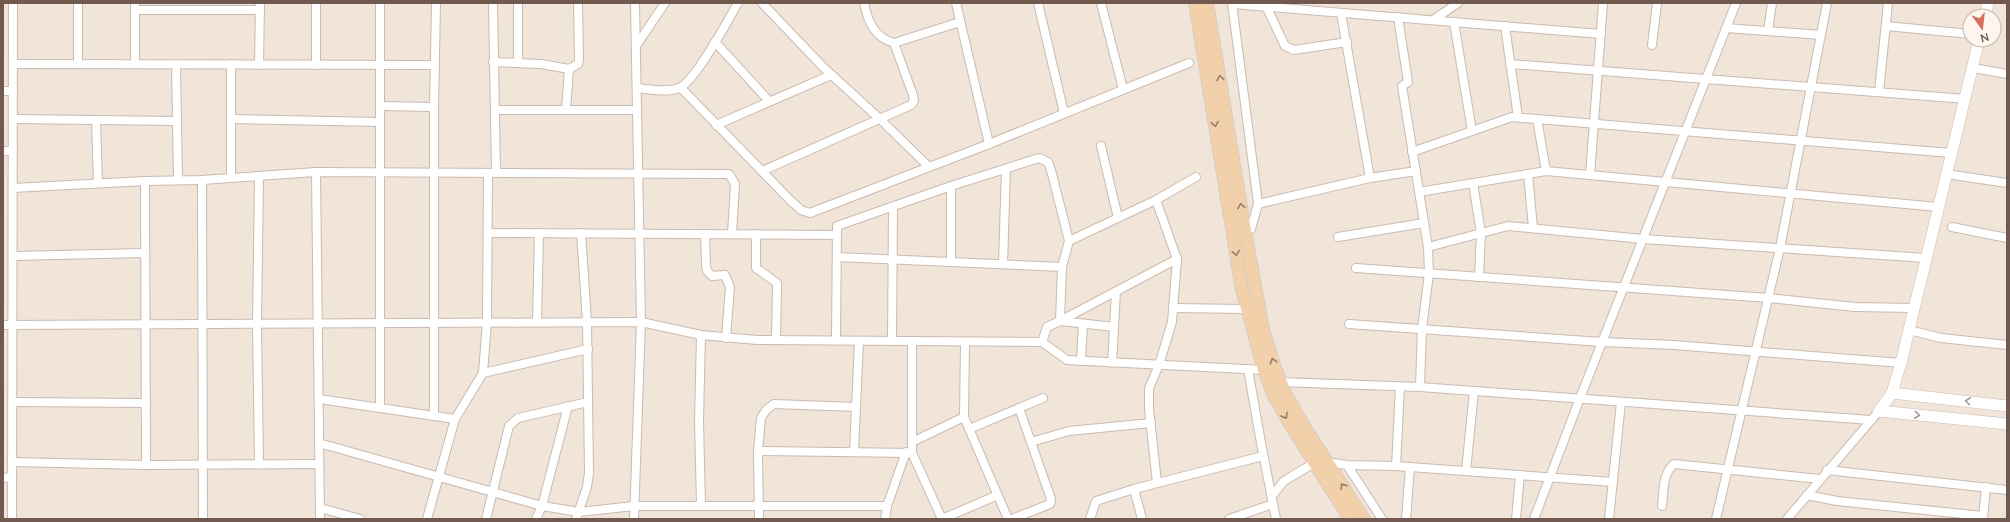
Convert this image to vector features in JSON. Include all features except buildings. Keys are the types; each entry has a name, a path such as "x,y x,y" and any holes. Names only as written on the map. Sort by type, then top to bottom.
{"main road":[{"path":"1195,3 1246,309 1264,370 1274,396 1350,519"},
{"path":"1207,3 1263,329 1280,382 1305,428 1364,519"}],"street":[{"path":"12,519 13,3"},
{"path":"78,3 78,64"},
{"path":"316,3 316,65"},
{"path":"380,3 380,408"},
{"path":"434,416 434,107 436,3"},
{"path":"427,519 455,420 483,373 487,322 488,232 495,110 493,3"},
{"path":"518,3 518,63"},
{"path":"493,62 556,66 569,69 578,64 578,3"},
{"path":"634,519 641,322 635,3"},
{"path":"636,46 665,3"},
{"path":"637,88 674,90 681,88 696,72 738,3"},
{"path":"762,3 831,74 882,120 928,166"},
{"path":"864,3 872,27 879,37 894,43 960,22"},
{"path":"956,3 989,144"},
{"path":"1038,3 1064,113"},
{"path":"1101,3 1123,90"},
{"path":"1245,231 1251,229 1258,204 1232,3 1601,34"},
{"path":"1432,20 1458,3"},
{"path":"1590,175 1603,3"},
{"path":"1652,45 1657,3"},
{"path":"1534,519 1623,287 1736,3"},
{"path":"1768,31 1772,3"},
{"path":"1716,519 1780,248 1827,3"},
{"path":"1879,92 1888,3"},
{"path":"135,64 135,6 260,7 259,64"},
{"path":"1266,6 1285,46 1289,49 1294,50 1347,42"},
{"path":"1341,12 1370,178"},
{"path":"1398,17 1408,82 1402,86 1428,247 1429,273 1422,329 1420,387"},
{"path":"1454,22 1472,131"},
{"path":"1505,26 1518,117"},
{"path":"1886,26 1962,33"},
{"path":"1726,28 1821,35"},
{"path":"715,42 770,101"},
{"path":"762,171 882,120 910,105 914,101 914,95 894,43"},
{"path":"1787,519 1794,515 1807,495 1827,470 1879,411 1892,393 1915,308 1951,153 1978,48"},
{"path":"681,88 716,125 801,210 806,213 817,212 928,166 989,144 1189,63"},
{"path":"13,64 435,65"},
{"path":"176,64 178,180"},
{"path":"232,64 232,178"},
{"path":"1510,64 1966,99"},
{"path":"1973,68 2007,74"},
{"path":"566,110 569,69"},
{"path":"716,125 831,74"},
{"path":"3,91 13,91"},
{"path":"380,106 434,107"},
{"path":"495,110 637,110"},
{"path":"1412,152 1512,116 1951,153"},
{"path":"13,119 177,121"},
{"path":"232,119 380,122"},
{"path":"1537,119 1546,171"},
{"path":"96,120 98,183"},
{"path":"1101,146 1118,218"},
{"path":"3,151 13,151"},
{"path":"836,340 837,226 951,186 1040,158 1048,162 1069,241 1062,267 1060,321"},
{"path":"1002,264 1006,169"},
{"path":"1258,204 1370,178 1416,171"},
{"path":"1419,192 1546,171 1938,207"},
{"path":"13,188 145,181 202,180 316,172 729,174 735,184 732,234"},
{"path":"316,172 320,519"},
{"path":"1528,174 1533,228"},
{"path":"1946,174 2007,183"},
{"path":"259,176 257,324 259,464"},
{"path":"1069,241 1156,200 1196,177"},
{"path":"202,180 203,519"},
{"path":"145,181 146,465"},
{"path":"1473,184 1481,233 1479,276"},
{"path":"950,262 951,186"},
{"path":"1156,200 1178,259 1172,322 1159,365 1149,388 1148,409 1151,423 1157,483"},
{"path":"892,341 893,206"},
{"path":"1338,237 1424,223"},
{"path":"1428,247 1508,226 1642,239 1926,258"},
{"path":"1952,227 2007,238"},
{"path":"488,232 837,235"},
{"path":"538,322 539,233"},
{"path":"578,516 589,473 588,349 582,233"},
{"path":"705,234 708,271 712,276 725,275 730,287 726,338"},
{"path":"756,234 756,268 777,283 776,340"},
{"path":"13,256 145,253"},
{"path":"837,257 1062,267"},
{"path":"1042,342 1047,327 1178,259"},
{"path":"1356,268 1769,298 1855,307 1915,308"},
{"path":"1112,362 1116,292"},
{"path":"1173,308 1246,309"},
{"path":"1060,321 1114,327"},
{"path":"3,325 641,322 701,335 726,338 776,340 1042,342 1067,360 1264,370"},
{"path":"1081,361 1083,324"},
{"path":"1349,324 1602,342 1674,345 1756,353 1901,363"},
{"path":"1909,330 1941,338 2007,345"},
{"path":"701,335 699,420 701,505"},
{"path":"854,452 859,341"},
{"path":"885,519 887,506 912,442 912,341"},
{"path":"965,342 964,418 1008,519"},
{"path":"483,373 588,349"},
{"path":"1248,369 1263,456 1276,519"},
{"path":"1280,382 1420,387 1580,398 1742,412 1871,420"},
{"path":"1396,466 1400,387"},
{"path":"1466,472 1474,391"},
{"path":"1892,393 2007,406"},
{"path":"969,429 1043,398"},
{"path":"319,399 455,420"},
{"path":"13,402 146,403"},
{"path":"486,519 509,426 518,418 588,402"},
{"path":"1609,519 1621,402"},
{"path":"759,519 758,451 761,418 766,410 774,404 856,407"},
{"path":"536,519 542,506 568,406"},
{"path":"1012,519 1050,504 1049,492 1019,408"},
{"path":"1879,411 2007,424"},
{"path":"912,442 964,418"},
{"path":"1031,442 1070,431 1151,423"},
{"path":"319,443 578,516 634,506 887,506"},
{"path":"758,451 909,452"},
{"path":"909,452 942,519 998,495"},
{"path":"1090,519 1096,501 1134,489 1263,456"},
{"path":"12,462 146,465 319,464"},
{"path":"1327,462 1347,465 1396,466 1612,482"},
{"path":"1229,519 1272,500 1284,481 1314,463"},
{"path":"1662,506 1665,475 1669,468 1674,464 1820,479"},
{"path":"1347,465 1382,519"},
{"path":"1406,519 1410,467"},
{"path":"1827,470 2007,490"},
{"path":"1516,519 1520,475"},
{"path":"3,478 12,478"},
{"path":"1807,495 1837,501 1983,518 1986,487"},
{"path":"1134,489 1142,519"},
{"path":"320,508 360,519"}],"shaded area":[{"path":"3,3 2007,3 2007,519 3,519"}]}
